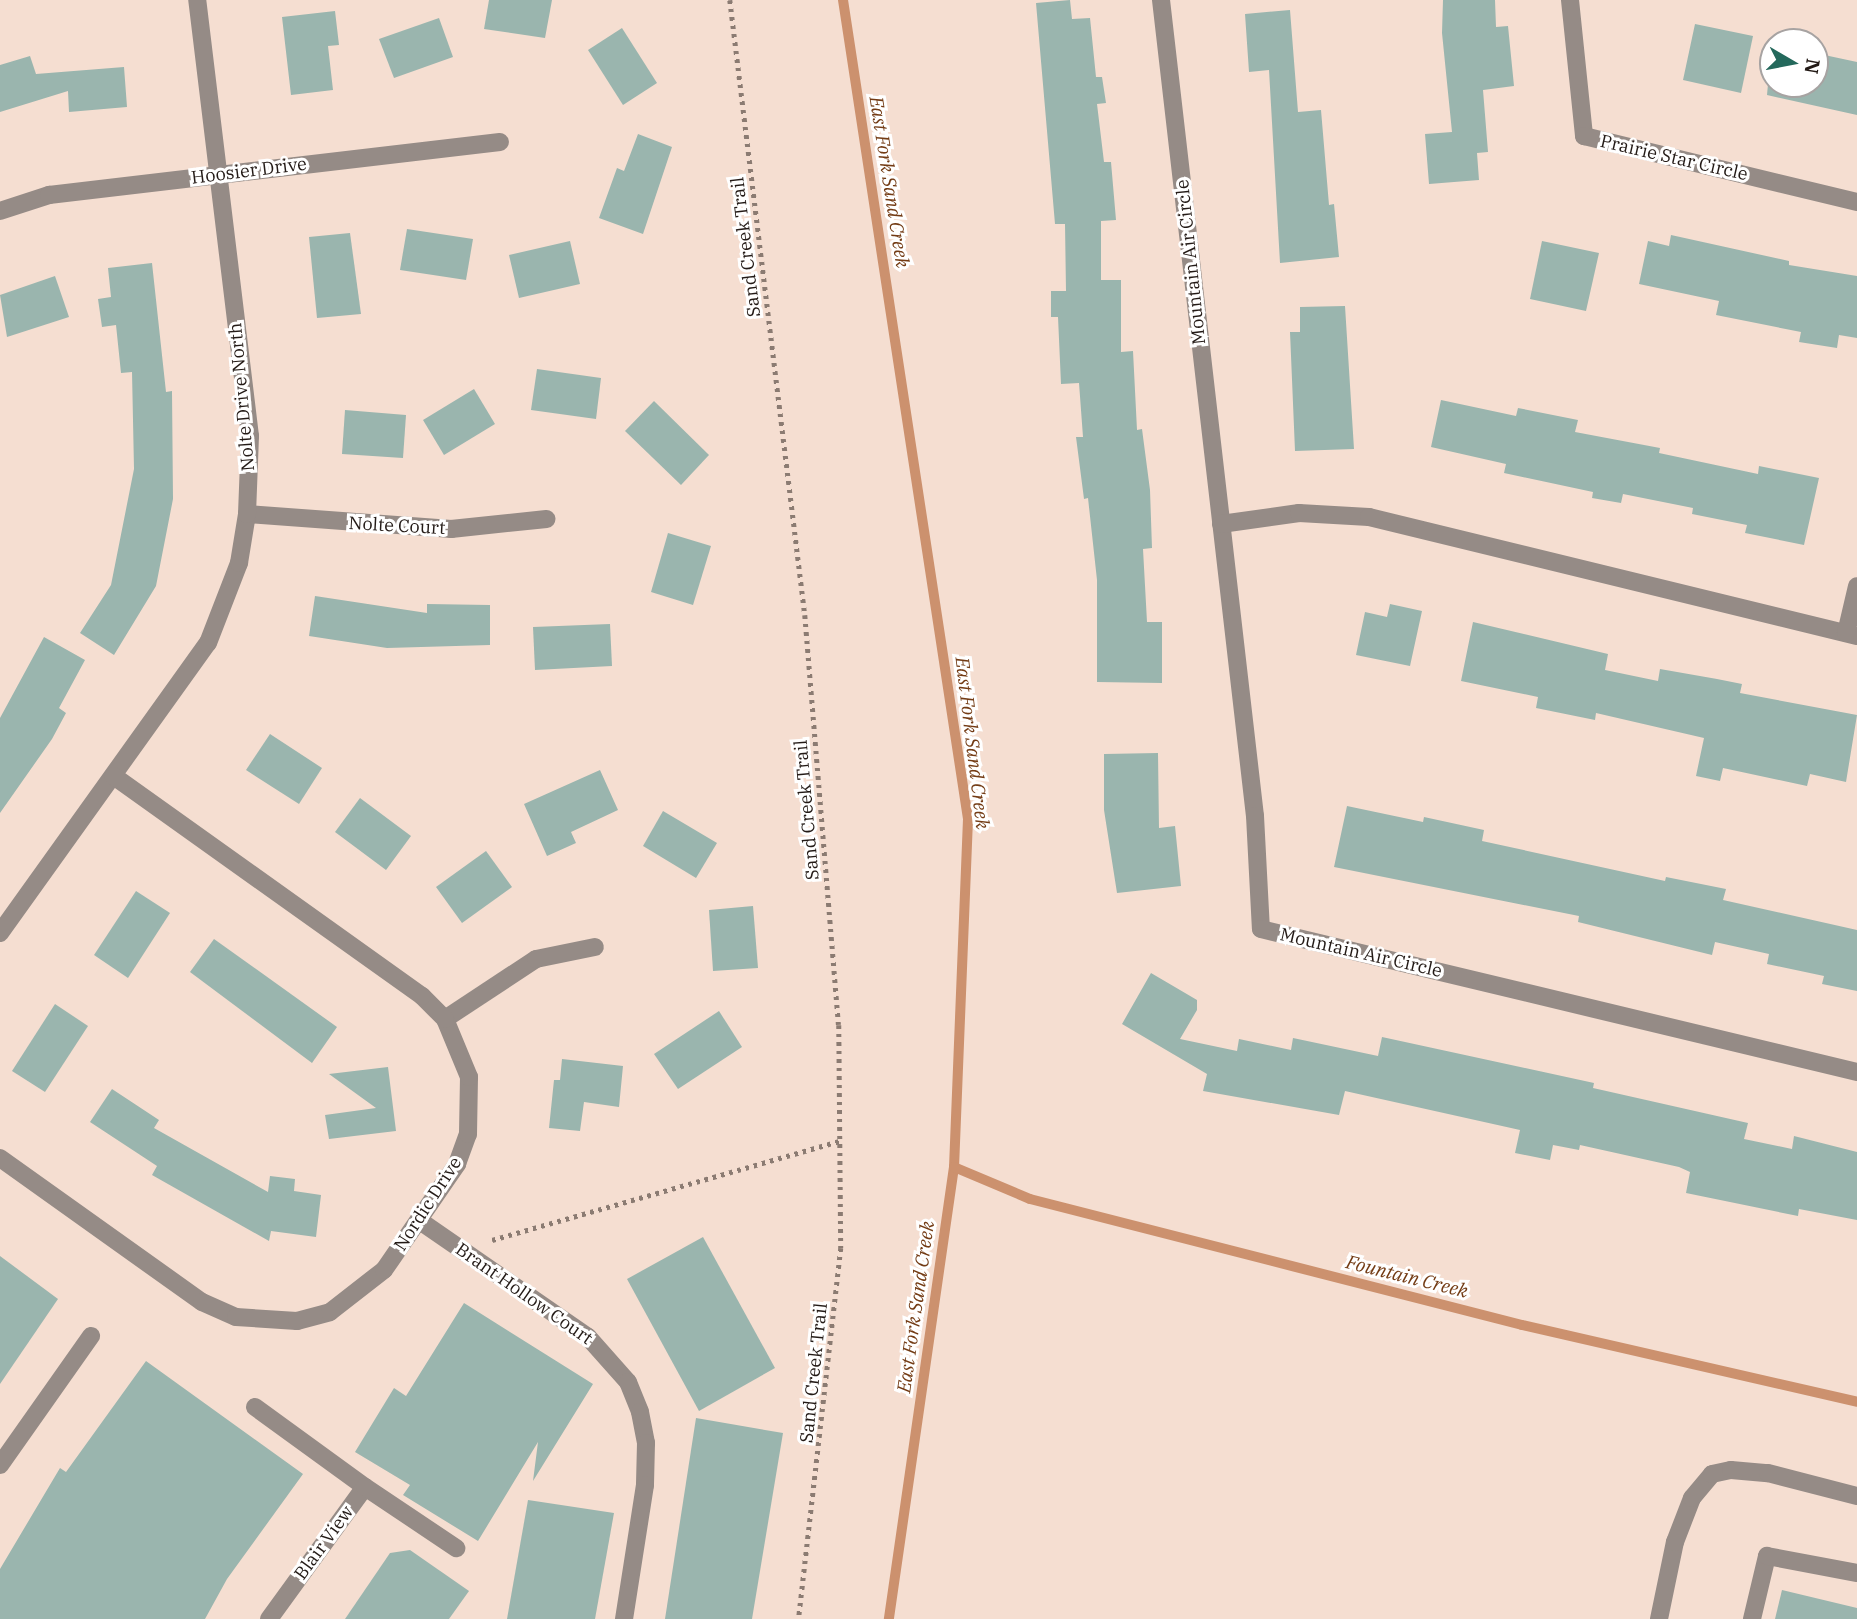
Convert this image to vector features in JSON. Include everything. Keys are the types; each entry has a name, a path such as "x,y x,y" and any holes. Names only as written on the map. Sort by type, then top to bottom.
{"street":[{"name":"Nolte Drive North","path":"0,933 208,643 239,563 247,514 250,436 197,0"},
{"name":"Mountain Air Circle","path":"1161,0 1255,816 1261,929 1857,1072"},
{"name":"Prairie Star Circle","path":"1570,0 1584,136 1857,202"},
{"name":"Hoosier Drive","path":"0,211 49,195 500,142"},
{"path":"1221,524 1299,513 1369,517 1851,635 1857,586"},
{"name":"Nolte Court","path":"247,514 451,528 546,519"},
{"name":"Nordic Drive","path":"0,1158 202,1302 236,1317 297,1321 330,1312 384,1270 421,1221 457,1164 469,1125 469,1077 445,1018 422,996 114,776"},
{"path":"445,1018 536,959 595,947"},
{"name":"Brant Hollow Court","path":"421,1221 588,1337 628,1382 640,1412 646,1443 645,1485 624,1619"},
{"path":"0,1465 91,1336"},
{"path":"255,1407 365,1487"},
{"path":"1659,1619 1679,1531 1692,1498 1712,1474 1731,1470 1768,1473 1857,1496"},
{"name":"Blair View","path":"269,1619 365,1487 456,1548"},
{"path":"1752,1619 1767,1556 1857,1573"}],"path":[{"name":"Sand Creek Trail","path":"730,0 805,615 839,1026 841,1248 830,1366 799,1619"},
{"path":"461,1249 842,1140"}],"building":[{"path":"489,0 552,0 545,38 484,29"},
{"path":"1070,0 1072,19 1090,18 1096,77 1102,77 1106,103 1097,104 1104,162 1111,162 1116,220 1101,221 1101,280 1121,280 1121,352 1133,351 1137,430 1142,429 1150,490 1152,548 1143,549 1147,622 1162,622 1162,683 1097,682 1097,580 1088,498 1084,499 1076,437 1083,437 1079,383 1061,384 1058,317 1051,317 1051,291 1066,291 1065,224 1055,224 1036,3"},
{"path":"1443,0 1495,0 1496,27 1508,26 1514,86 1483,90 1488,152 1477,153 1479,180 1429,184 1425,134 1452,132 1442,33"},
{"path":"1290,10 1298,112 1321,110 1329,205 1334,204 1339,257 1280,263 1269,70 1249,72 1245,14"},
{"path":"335,11 339,45 328,46 333,90 291,95 282,17"},
{"path":"439,18 453,57 394,78 379,39"},
{"path":"1695,24 1753,36 1741,93 1683,80"},
{"path":"622,28 657,83 623,105 588,50"},
{"path":"30,56 36,74 124,67 127,107 69,112 68,91 0,112 0,65"},
{"path":"1829,56 1857,62 1857,115 1780,98 1829,98"},
{"path":"638,134 672,147 643,234 599,218 617,168 624,171"},
{"path":"407,229 473,239 466,280 400,270"},
{"path":"350,233 361,314 317,318 309,237"},
{"path":"1671,235 1789,261 1789,265 1857,276 1857,338 1839,335 1837,348 1799,342 1801,332 1716,315 1719,301 1639,284 1648,241 1669,246"},
{"path":"570,241 580,284 519,298 509,255"},
{"path":"1542,241 1599,253 1586,311 1530,299"},
{"path":"152,263 166,392 172,391 173,499 156,586 114,655 80,633 111,585 134,469 132,372 121,373 116,325 102,327 98,299 111,297 108,268"},
{"path":"55,276 69,317 7,337 0,295"},
{"path":"1345,306 1354,449 1295,451 1290,332 1300,332 1300,307"},
{"path":"537,369 601,378 596,419 531,410"},
{"path":"474,389 495,424 444,455 423,420"},
{"path":"1441,400 1516,416 1518,408 1578,420 1575,432 1660,448 1659,453 1758,474 1759,466 1819,478 1804,545 1745,533 1747,525 1692,514 1693,508 1623,494 1621,503 1592,498 1593,492 1504,473 1506,464 1431,447"},
{"path":"654,401 709,455 681,485 625,431"},
{"path":"345,410 406,415 403,458 342,454"},
{"path":"668,533 711,546 693,605 651,592"},
{"path":"315,596 427,613 427,604 490,605 490,645 387,648 309,636"},
{"path":"1390,604 1422,611 1410,666 1356,655 1365,612 1387,617"},
{"path":"1473,622 1608,654 1605,670 1658,681 1660,669 1717,679 1742,684 1740,693 1857,715 1846,782 1810,774 1807,786 1723,768 1720,781 1696,776 1704,738 1596,713 1595,720 1536,708 1538,697 1461,681"},
{"path":"610,624 612,666 535,670 533,627"},
{"path":"44,637 85,660 59,708 66,713 52,739 0,813 0,718"},
{"path":"270,734 322,768 299,804 246,770"},
{"path":"1158,753 1159,828 1175,826 1181,886 1117,893 1104,810 1104,754"},
{"path":"600,770 618,810 571,832 576,843 547,856 524,804"},
{"path":"360,798 411,836 386,870 335,832"},
{"path":"1347,806 1423,822 1424,817 1484,830 1482,841 1665,881 1666,877 1726,889 1723,900 1857,930 1857,991 1822,984 1824,976 1767,964 1769,954 1715,942 1712,955 1578,922 1579,916 1334,867"},
{"path":"663,811 717,843 696,878 643,846"},
{"path":"486,851 512,887 462,923 436,887"},
{"path":"136,891 170,913 128,978 94,955"},
{"path":"753,906 758,968 713,971 709,910"},
{"path":"214,939 337,1027 312,1063 190,972"},
{"path":"1151,973 1197,1000 1197,1010 1180,1039 1237,1051 1239,1039 1291,1050 1293,1038 1378,1056 1382,1037 1594,1083 1593,1088 1748,1123 1744,1139 1792,1149 1794,1136 1857,1152 1857,1220 1799,1209 1798,1216 1686,1193 1690,1172 1679,1167 1580,1145 1579,1150 1553,1145 1550,1160 1515,1153 1520,1130 1345,1091 1339,1115 1203,1091 1207,1074 1122,1024"},
{"path":"55,1004 88,1026 45,1092 12,1071"},
{"path":"719,1011 742,1047 678,1089 654,1054"},
{"path":"562,1059 623,1066 619,1107 584,1102 580,1131 549,1128 554,1080 560,1080"},
{"path":"388,1067 396,1131 329,1139 325,1115 376,1108 329,1074"},
{"path":"112,1089 159,1120 154,1128 268,1192 270,1176 295,1179 294,1191 321,1195 316,1237 271,1231 269,1241 152,1175 157,1166 90,1122"},
{"path":"703,1237 775,1368 699,1411 627,1279"},
{"path":"0,1256 58,1299 0,1384"},
{"path":"464,1303 593,1384 533,1481 538,1442 478,1541 403,1495 410,1485 355,1452 394,1388 406,1396"},
{"path":"146,1361 303,1474 227,1579 205,1619 0,1619 0,1569 60,1468 66,1472"},
{"path":"696,1418 783,1433 752,1619 665,1619"},
{"path":"528,1500 614,1513 595,1619 507,1619"},
{"path":"410,1550 469,1591 449,1619 345,1619 390,1553"},
{"path":"1782,1590 1857,1608 1857,1619 1775,1619"}],"waterway":[{"name":"East Fork Sand Creek","path":"843,0 968,819 954,1167 889,1619"},
{"name":"Fountain Creek","path":"954,1167 1030,1199 1522,1325 1857,1402"}]}
